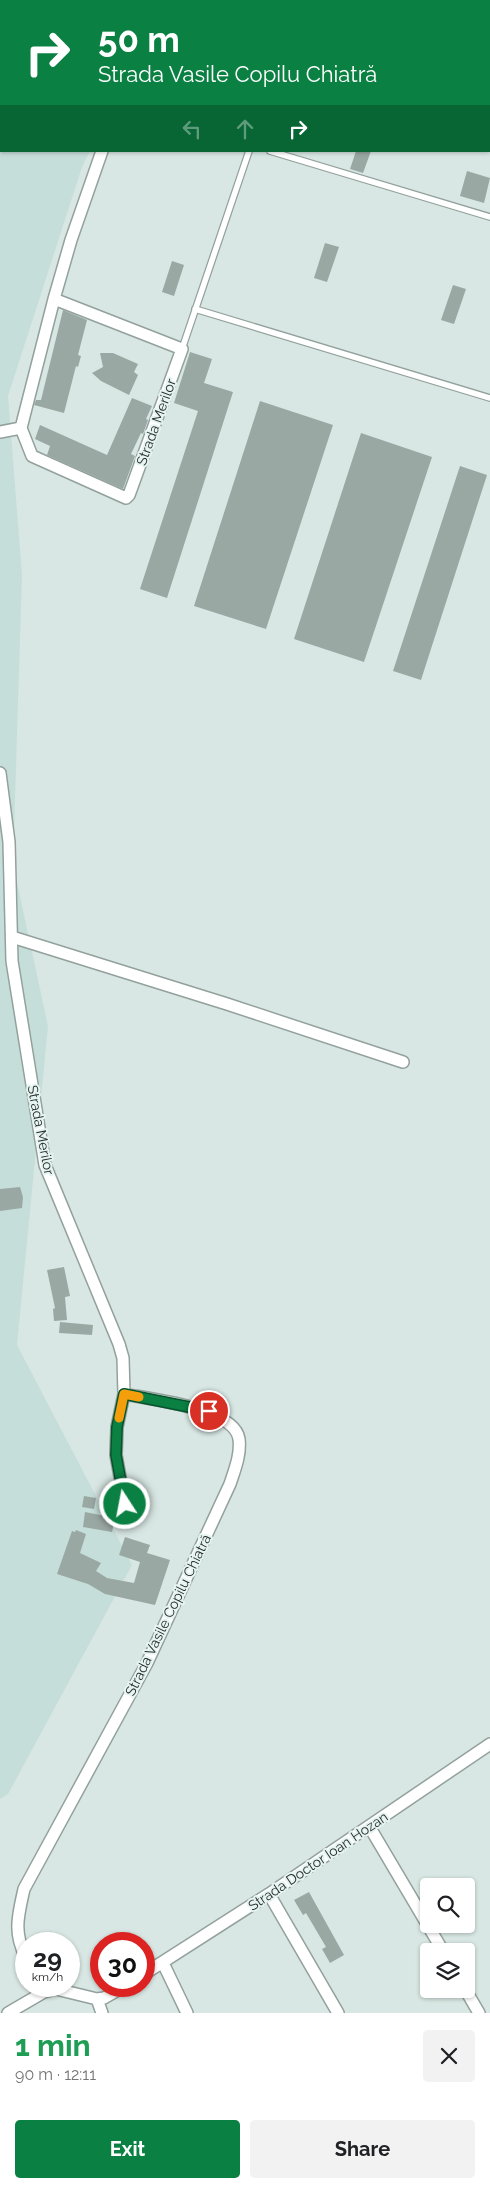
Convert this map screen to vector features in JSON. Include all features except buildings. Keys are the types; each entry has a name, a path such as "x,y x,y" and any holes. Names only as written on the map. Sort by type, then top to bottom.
{"street":[{"path":"0,432 21,428 71,240 102,152"},
{"path":"54,299 182,349"},
{"name":"Strada Merilor","path":"21,428 32,456 126,498 129,495 182,349"},
{"name":"Strada Merilor","path":"0,773 9,842 12,961 45,1165 119,1344 123,1358 124,1394 117,1427 116,1455 125,1504"},
{"path":"12,938 227,1004 403,1062"},
{"name":"Strada Vasile Copilu Chiatră","path":"18,1932 16,1922 24,1889 147,1663 230,1484 239,1455 239,1436 227,1421 209,1411 124,1394"},
{"name":"Strada Doctor Ioan Hozan","path":"155,1968 269,1894 490,1744"},
{"path":"369,1826 438,1943"},
{"path":"269,1894 338,2013"},
{"path":"163,1963 187,2013"},
{"path":"80,1995 97,1999 106,1997"},
{"path":"8,2013 31,1997"},
{"path":"470,1998 479,2013"},
{"path":"97,1999 102,2013"}],"lane":[{"path":"182,349 249,152"},
{"path":"273,152 490,217"},
{"path":"196,309 490,398"}],"shaded area":[{"path":"0,152 90,152 82,167 8,396 22,575 13,864 48,1026 17,1345 132,1565 8,1794 0,1799"}],"slow traffic":[{"path":"119,1418 124,1394 139,1397"}],"route":[{"path":"125,1504 116,1455 117,1427 124,1394 209,1411"}]}
